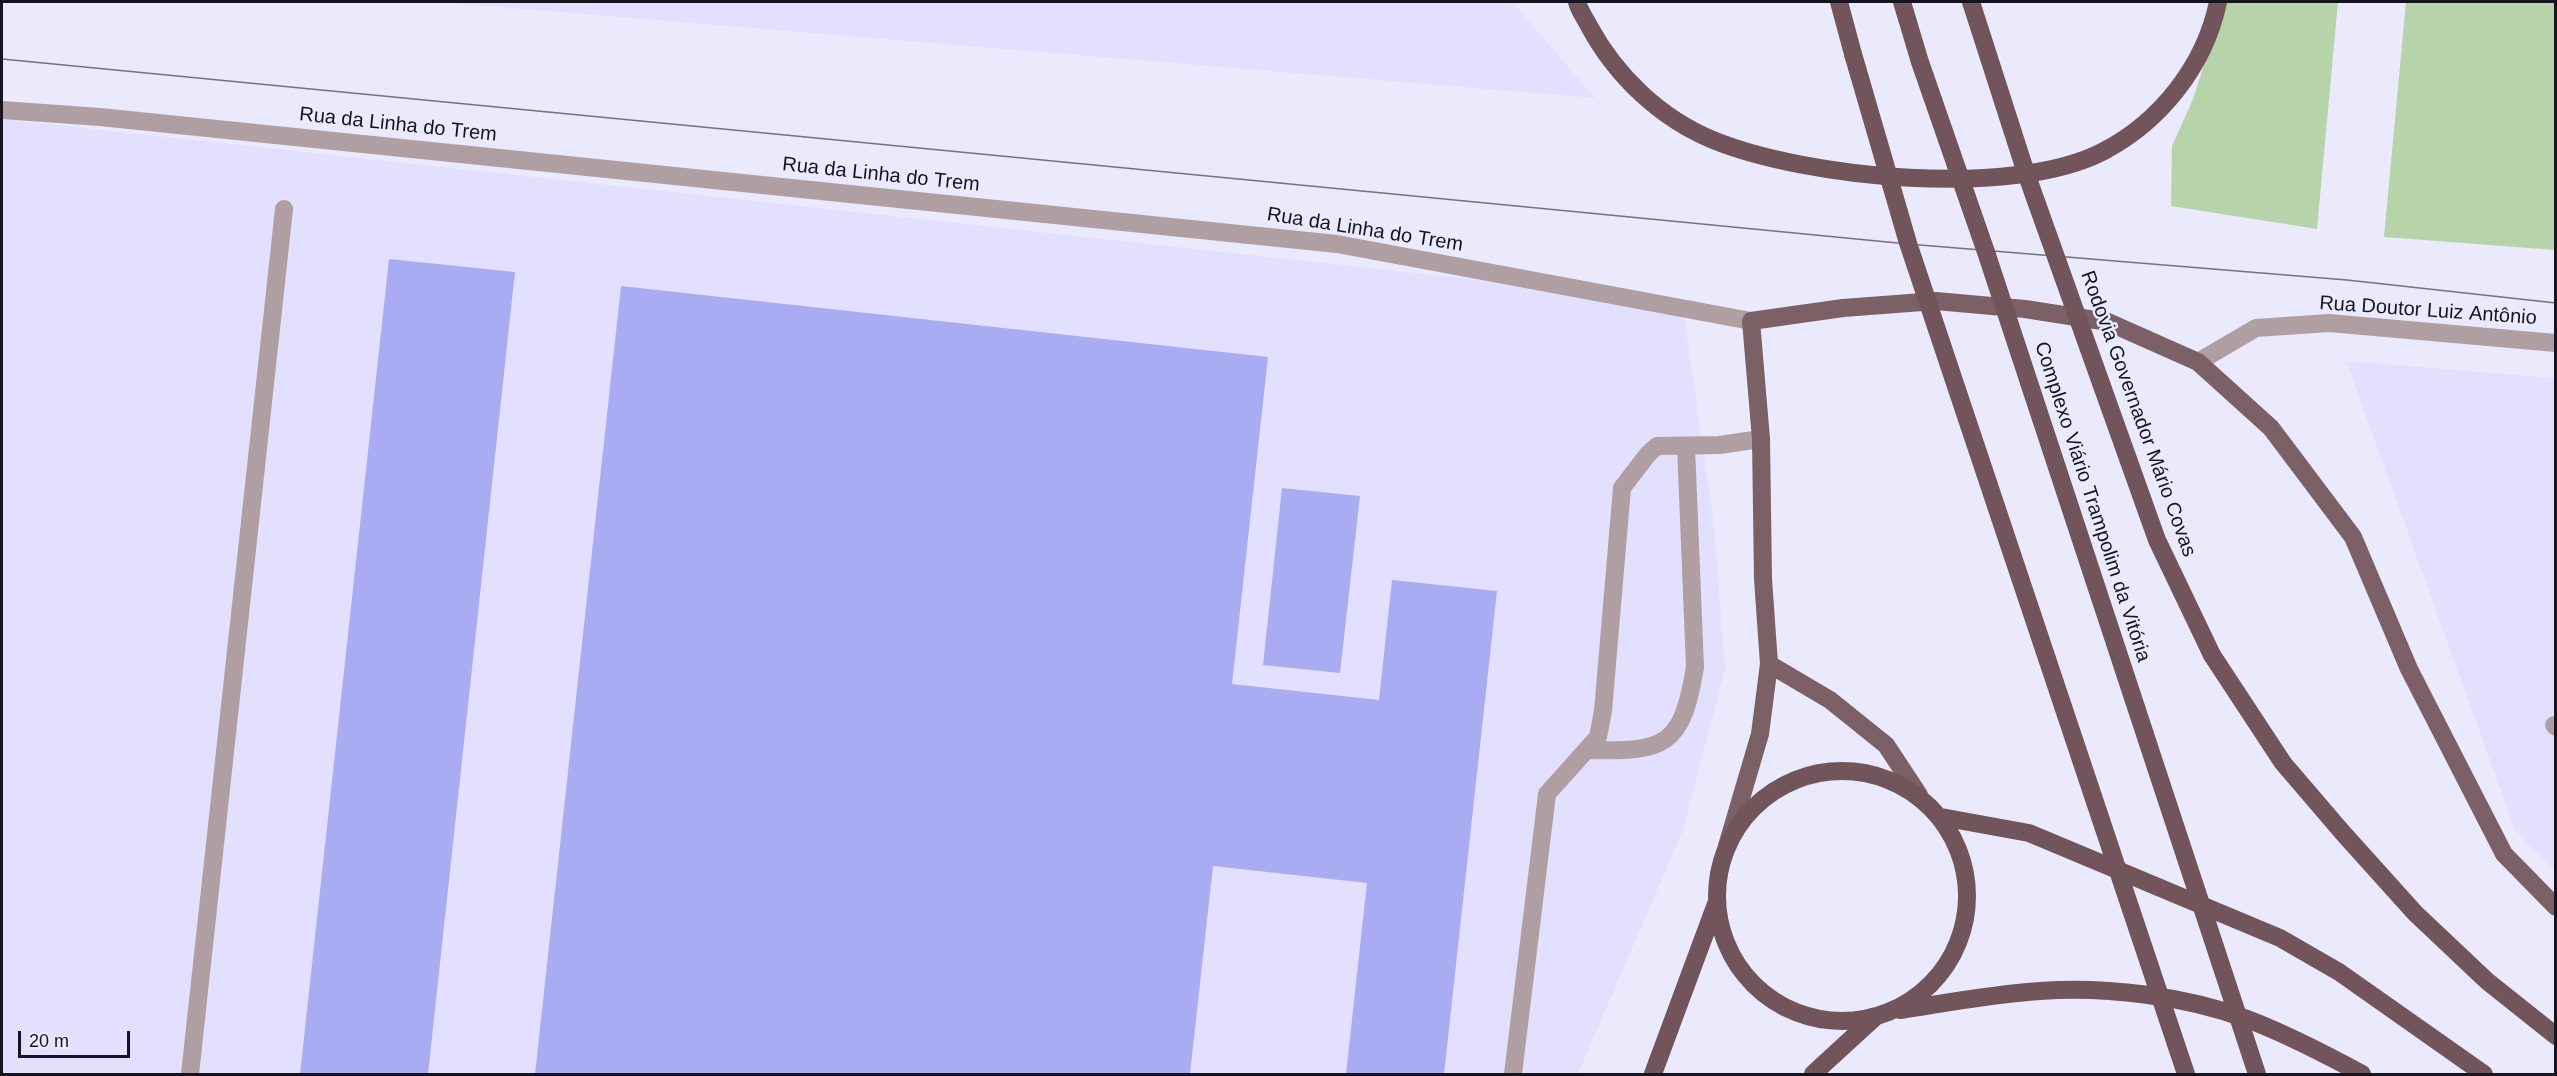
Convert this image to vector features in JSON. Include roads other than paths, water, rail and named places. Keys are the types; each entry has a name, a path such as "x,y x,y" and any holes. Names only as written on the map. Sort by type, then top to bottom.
{"highway":[{"path":"1577,2 1600,48 1631,85 1668,116 1712,139 1770,159 1835,170 1920,179 1993,178 2052,169 2103,152 2147,123 2184,82 2214,23 2218,2"},
{"path":"1839,2 1908,243 2186,1074"},
{"name":"Complexo Viário Trampolim da Vitória","path":"1902,2 2257,1074"},
{"name":"Rodovia Governador Mário Covas","path":"1971,2 2026,173 2157,540 2212,655 2283,763 2415,913 2487,981 2556,1036"},
{"path":"1653,1074 1716,904 1718,874 1727,846 1760,800 1811,773 1867,772 1919,795 1941,817 1962,857 1968,901 1958,945 1934,983 1898,1010"},
{"path":"1941,817 2029,833 2280,938 2340,972 2484,1074"},
{"path":"1716,904 1732,957 1768,999 1819,1020 1874,1018 1898,1010 2040,991 2101,990 2161,998 2247,1019 2321,1052 2362,1074"},
{"path":"1813,1074 1874,1018"}],"main road":[{"path":"1727,846 1760,734 1769,664 1763,579 1761,439 1751,321 1843,308 1936,301 2014,308 2108,322 2198,362 2271,428 2353,537 2409,669 2504,854 2556,907"},
{"path":"1769,664 1830,700 1886,745 1919,795"}],"street":[{"name":"Rua da Linha do Trem","path":"2,110 100,117 1337,244 1751,321"},
{"path":"190,1074 284,209"},
{"name":"Rua Doutor Luiz Antônio","path":"2198,362 2256,328 2329,323 2556,343"},
{"path":"1513,1074 1547,794 1598,737 1603,711 1622,488 1657,446 1686,446 1761,439"},
{"path":"1588,750 1631,751 1656,746 1674,732 1689,703 1695,667 1686,446"}],"tram line":[{"path":"2,59 1908,244 2347,280 2556,303"}]}
